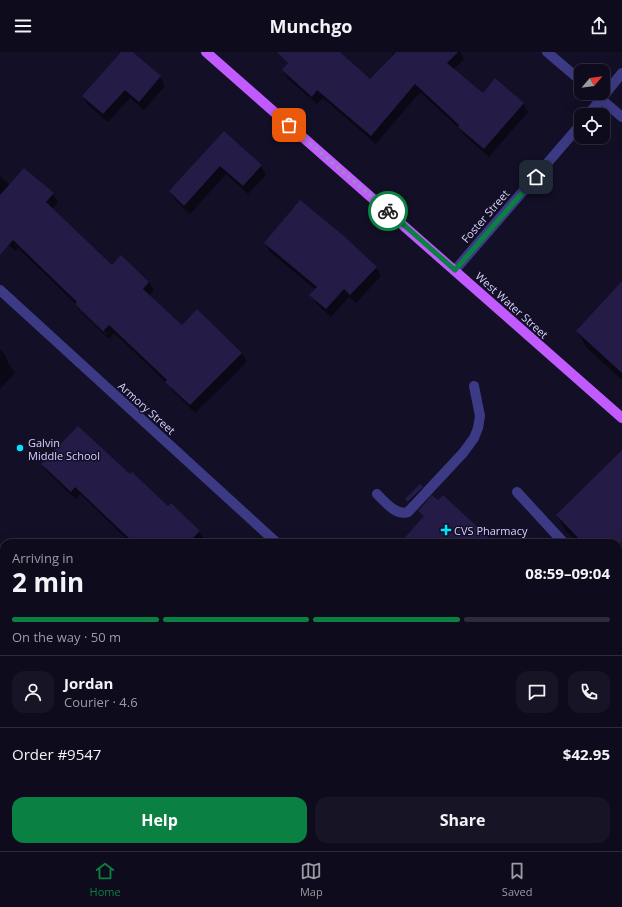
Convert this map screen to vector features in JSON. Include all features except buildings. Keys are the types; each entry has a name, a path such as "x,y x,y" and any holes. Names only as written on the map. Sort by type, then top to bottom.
{"main road":[{"name":"West Water Street","path":"206,52 622,418"}],"street":[{"path":"547,52 574,75"},
{"path":"610,84 622,73"},
{"path":"603,100 622,117"},
{"name":"Foster Street","path":"455,270 574,132"},
{"name":"Armory Street","path":"0,290 273,539"},
{"path":"377,494 396,512 403,514 408,512 463,453 474,438 479,426 480,416 474,386"},
{"path":"517,492 560,539"}],"way so far":[{"path":"289,125 388,211"}],"place":[{"name":"Galvin Middle School","path":"20,448"},
{"name":"CVS Pharmacy","path":"446,530"}],"route":[{"path":"388,211 455,270 536,177"}]}
